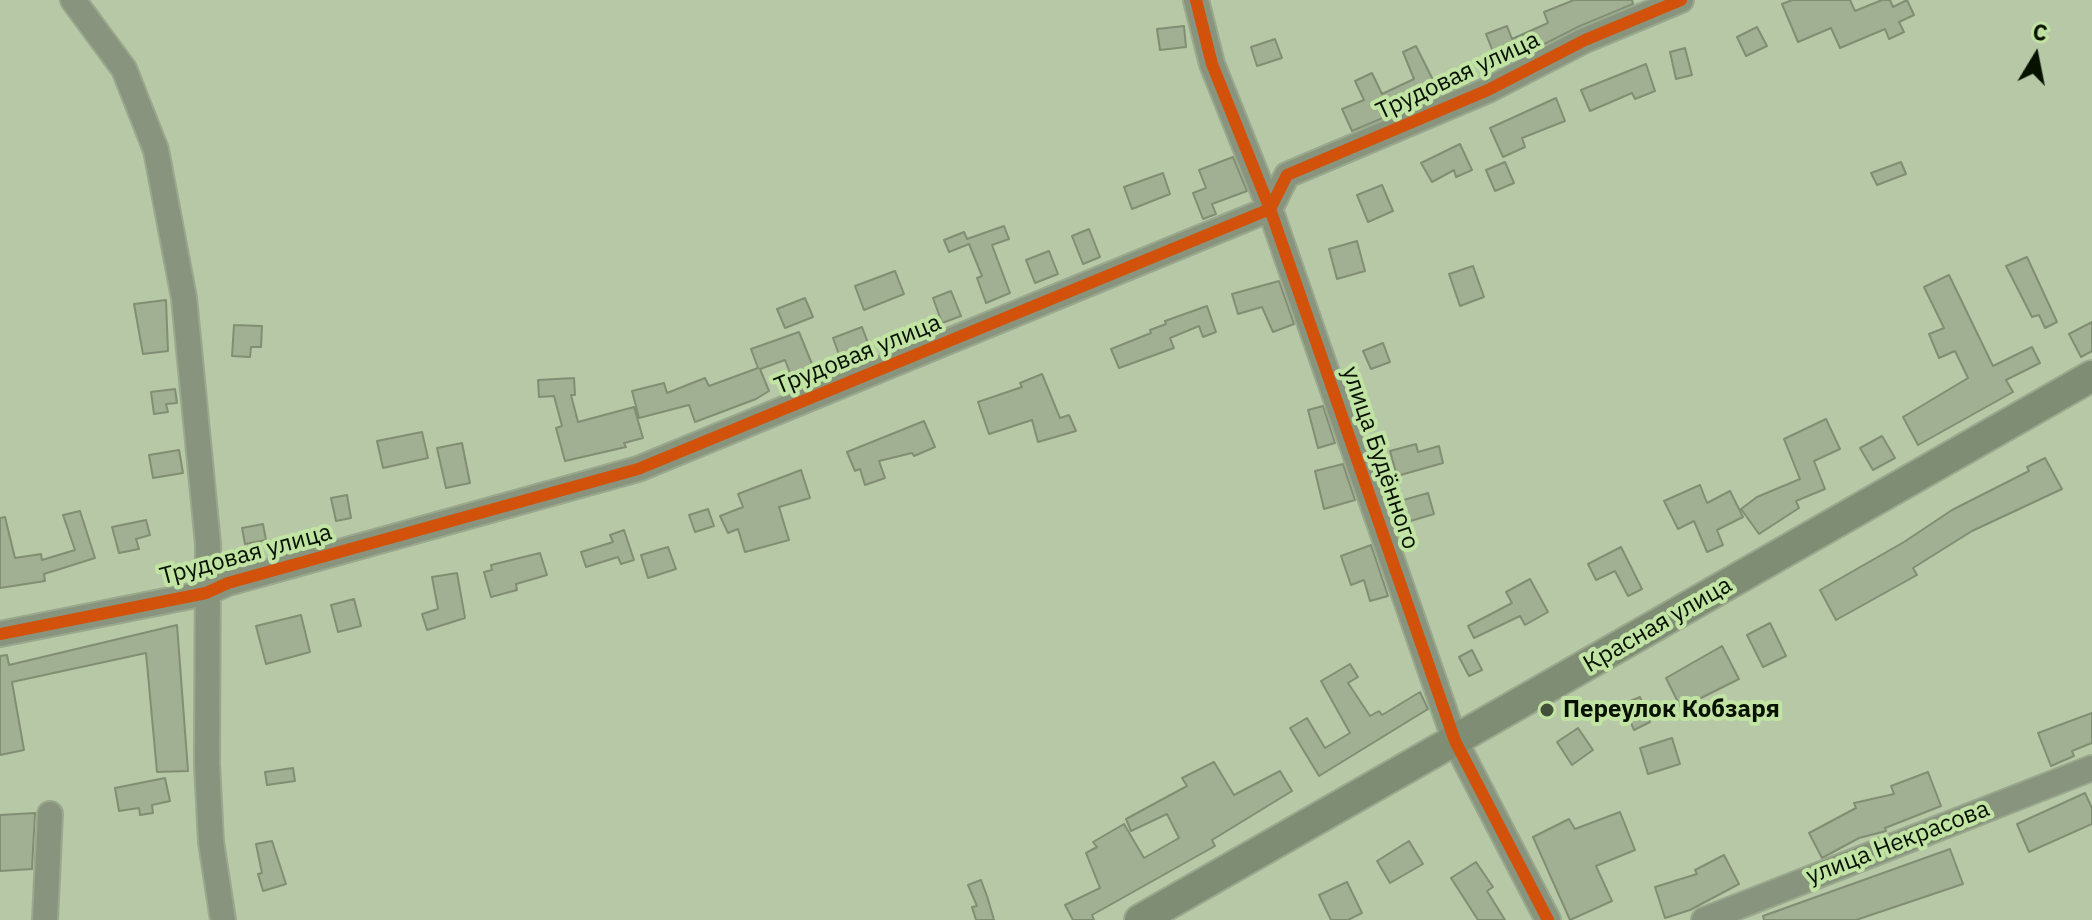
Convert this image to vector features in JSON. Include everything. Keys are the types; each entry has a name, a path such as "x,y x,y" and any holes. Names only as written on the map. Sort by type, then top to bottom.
{"main road":[{"name":"Красная улица","path":"1140,920 2092,376"}],"street":[{"path":"73,0 124,69 156,150 184,298 208,544 207,764 211,842 223,920"},
{"name":"улица Будённого","path":"1196,0 1212,64 1270,209 1455,741 1548,920"},
{"name":"Трудовая улица","path":"0,634 206,593 228,583 638,469 1270,209 1287,175 1488,90 1585,40 1681,0"},
{"name":"улица Некрасова","path":"1704,920 2092,768"},
{"path":"45,920 50,814"}],"building":[{"path":"1574,0 1632,0 1633,4 1578,27 1499,67 1486,34 1507,26 1512,39 1548,23 1544,12"},
{"path":"1792,0 1850,0 1855,11 1882,0 1890,0 1893,7 1907,0 1914,15 1899,22 1904,32 1889,39 1885,29 1840,48 1831,28 1798,42 1782,4"},
{"path":"1184,26 1186,47 1160,50 1157,29"},
{"path":"1757,27 1767,46 1746,56 1737,37"},
{"path":"1275,39 1282,58 1257,66 1251,47"},
{"path":"1416,46 1440,94 1352,131 1342,109 1364,100 1355,81 1372,73 1382,94 1414,79 1403,52"},
{"path":"1685,48 1692,75 1676,79 1670,52"},
{"path":"1646,64 1655,91 1635,99 1632,93 1590,111 1581,90"},
{"path":"1556,98 1565,121 1522,138 1525,147 1503,157 1490,128"},
{"path":"1460,144 1472,170 1456,177 1454,170 1432,182 1421,163"},
{"path":"1233,157 1247,191 1212,204 1216,214 1203,219 1193,193 1206,188 1199,170"},
{"path":"1505,162 1514,183 1495,191 1486,170"},
{"path":"1901,162 1906,174 1877,185 1871,173"},
{"path":"1163,173 1170,194 1132,209 1124,187"},
{"path":"1382,185 1393,211 1368,222 1357,195"},
{"path":"1004,226 1009,239 992,245 1010,293 986,303 977,278 982,276 969,244 949,252 944,240 964,232 967,239"},
{"path":"1089,229 1100,257 1083,264 1072,236"},
{"path":"1357,241 1365,271 1337,279 1329,249"},
{"path":"1049,251 1058,274 1035,283 1026,260"},
{"path":"2027,257 2057,322 2045,328 2039,315 2032,317 2006,266"},
{"path":"1473,266 1484,297 1460,306 1449,274"},
{"path":"895,271 904,294 864,310 855,286"},
{"path":"1949,275 1993,366 2032,347 2040,363 2006,380 2013,392 1918,445 1903,417 1968,378 1955,351 1939,358 1929,334 1944,328 1924,287"},
{"path":"1279,281 1294,324 1273,332 1262,307 1238,314 1232,294"},
{"path":"951,291 961,316 942,323 933,298"},
{"path":"805,298 813,317 785,328 777,309"},
{"path":"166,300 168,351 143,354 134,304"},
{"path":"1207,306 1216,332 1203,337 1199,326 1170,338 1174,348 1119,368 1111,349 1151,333 1150,330 1166,324 1165,321"},
{"path":"2092,322 2092,351 2081,357 2069,334"},
{"path":"234,325 262,326 261,347 251,347 250,357 232,356"},
{"path":"862,327 871,351 842,363 833,338"},
{"path":"799,332 816,374 794,383 785,360 760,369 769,391 756,399 695,422 689,405 639,418 632,391 664,383 667,393 705,378 709,386 758,368 751,349"},
{"path":"1383,343 1390,362 1371,369 1363,351"},
{"path":"1042,374 1060,418 1069,415 1076,431 1038,442 1032,420 989,434 978,402 1022,387 1020,383"},
{"path":"574,378 575,395 571,395 578,422 634,407 643,438 624,443 626,447 565,461 556,428 562,426 554,396 539,397 538,380"},
{"path":"175,389 177,403 166,404 168,412 154,414 151,392"},
{"path":"1323,406 1335,443 1318,448 1308,410"},
{"path":"1826,419 1840,449 1814,461 1825,489 1796,501 1799,508 1759,534 1741,509 1757,497 1800,479 1784,439"},
{"path":"924,421 935,447 914,456 912,453 879,461 885,478 865,485 860,469 855,471 847,452"},
{"path":"422,432 428,458 383,468 377,441"},
{"path":"1882,436 1895,458 1873,470 1860,448"},
{"path":"462,443 470,483 446,488 437,448"},
{"path":"1416,444 1418,452 1439,446 1443,463 1397,476 1390,451"},
{"path":"179,450 183,473 153,478 149,455"},
{"path":"2045,458 2062,489 1972,531 1913,568 1917,575 1836,620 1820,590 1904,542 1952,510 2029,471 2027,467"},
{"path":"1343,464 1355,500 1324,509 1315,471"},
{"path":"801,470 810,498 779,507 789,540 745,552 738,529 728,533 720,516 743,507 738,494"},
{"path":"1700,485 1707,503 1730,491 1743,517 1717,530 1723,545 1707,552 1694,521 1678,529 1664,501"},
{"path":"1428,493 1434,514 1407,522 1400,501"},
{"path":"347,495 351,518 336,521 331,498"},
{"path":"708,509 714,526 695,532 689,515"},
{"path":"80,511 95,558 44,574 45,581 0,588 0,518 5,517 15,558 41,554 42,560 75,550 63,515"},
{"path":"146,520 150,535 136,539 139,549 119,553 112,527"},
{"path":"263,524 266,540 245,544 242,528"},
{"path":"624,530 634,560 621,564 618,557 586,567 581,552 613,542 610,535"},
{"path":"1371,545 1388,596 1370,601 1364,580 1351,585 1341,556"},
{"path":"668,547 676,569 648,578 641,555"},
{"path":"1621,547 1642,589 1628,596 1615,571 1596,580 1588,564"},
{"path":"540,553 547,575 516,584 517,590 491,597 484,572 492,570 491,565"},
{"path":"457,573 465,618 427,630 422,614 438,609 432,577"},
{"path":"1530,579 1548,612 1525,625 1520,616 1474,638 1468,626 1512,603 1506,592"},
{"path":"354,599 361,626 338,632 331,605"},
{"path":"301,615 310,652 266,664 256,626"},
{"path":"1770,623 1786,656 1763,667 1747,635"},
{"path":"177,625 188,771 157,772 146,653 12,682 24,750 0,755 0,656 7,655 9,665"},
{"path":"1722,646 1739,679 1681,708 1666,678"},
{"path":"1472,650 1482,670 1469,676 1459,657"},
{"path":"1350,664 1358,677 1348,683 1370,716 1379,711 1382,715 1420,692 1428,709 1319,776 1290,728 1307,718 1325,748 1350,733 1321,681"},
{"path":"1640,697 1650,722 1634,730 1623,704"},
{"path":"2092,713 2092,743 2072,751 2074,756 2051,766 2038,733"},
{"path":"1578,728 1593,750 1572,765 1557,742"},
{"path":"1672,738 1680,764 1648,774 1640,748"},
{"path":"1214,762 1234,795 1280,771 1292,791 1212,840 1215,846 1092,915 1094,920 1073,920 1065,905 1100,888 1086,853 1097,847 1093,842 1124,824 1144,858 1179,838 1167,814 1131,831 1126,819 1187,786 1182,778"},
{"path":"293,768 295,781 267,785 265,772"},
{"path":"1928,772 1941,806 1885,828 1886,831 1859,838 1822,858 1809,833 1856,808 1854,803 1894,794 1891,786"},
{"path":"165,778 170,801 152,805 153,813 140,815 139,808 119,811 115,788"},
{"path":"2085,793 2092,808 2092,824 2029,852 2017,824"},
{"path":"1620,812 1635,850 1596,866 1612,901 1570,920 1533,837 1569,819 1575,829"},
{"path":"35,813 32,869 0,871 0,815"},
{"path":"272,841 286,884 263,891 258,874 262,873 256,844"},
{"path":"1409,841 1423,864 1390,883 1377,861"},
{"path":"1950,849 1963,884 1856,920 1764,920 1763,916"},
{"path":"1724,855 1739,884 1690,910 1665,918 1655,887 1697,874 1695,870"},
{"path":"1476,862 1493,887 1487,891 1505,920 1478,920 1451,878"},
{"path":"981,880 994,920 976,920 972,907 977,906 968,885"},
{"path":"1347,882 1362,913 1348,920 1331,920 1319,895"}],"cycle path":[{"path":"1196,0 1212,64 1270,209 1455,741 1548,920"},
{"path":"0,634 206,593 228,583 638,469 1270,209 1287,175 1488,90 1585,40 1681,0"}],"place":[{"name":"Переулок Кобзаря","path":"1547,710"}]}
